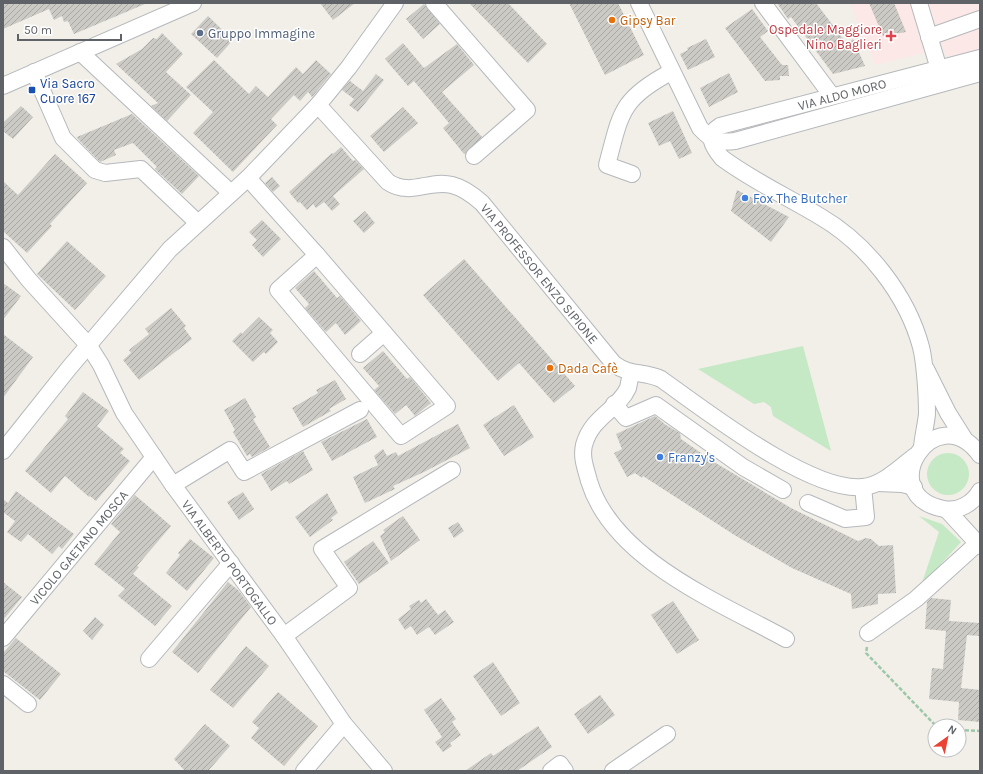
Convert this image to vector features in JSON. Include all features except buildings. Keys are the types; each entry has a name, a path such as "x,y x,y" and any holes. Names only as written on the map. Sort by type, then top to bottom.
{"street":[{"path":"3,86 193,3"},
{"path":"5,444 170,249 239,186 318,105 349,67 394,3"},
{"path":"434,3 527,110 474,156"},
{"path":"639,3 671,72 700,128 711,140 713,148 731,164 822,217 853,241 896,292 912,323 921,348 923,362 926,414 918,451 911,466 911,477 914,487 922,499 933,507 947,510 958,509 968,504 980,491"},
{"path":"763,3 832,96"},
{"path":"922,6 929,38 941,76"},
{"path":"929,38 980,19"},
{"path":"85,49 239,186 291,226 317,255 447,406 401,436 278,290 317,255"},
{"name":"VIA ALDO MORO","path":"980,58 941,76 728,142 711,140 714,130 720,126 832,96 941,76 980,72"},
{"path":"34,72 63,138 95,170 106,173 141,169 198,223"},
{"path":"632,174 607,165 620,118 630,101 645,86 671,72"},
{"name":"VIA PROFESSOR ENZO SIPIONE","path":"318,105 388,182 396,188 406,190 443,184 452,185 473,195 482,203 614,364 622,370 631,373 654,375 756,445 808,473 843,487 902,484 914,487"},
{"path":"728,142 727,151 731,164"},
{"name":"VIA ALBERTO PORTOGALLO","path":"3,247 29,280 89,346 101,365 124,413 173,486 284,636 344,724 384,771"},
{"path":"360,354 384,333"},
{"path":"923,362 948,413 965,440 974,447 980,455"},
{"path":"631,373 628,387 622,398 598,420 589,432 584,446 584,461 592,489 613,525 631,545 656,565 692,588 786,638"},
{"path":"614,404 626,418 656,405 742,467 783,490"},
{"path":"685,427 699,406"},
{"path":"173,486 230,450 244,472 360,410"},
{"path":"808,503 845,519 866,517 871,485 931,440 942,436 965,440"},
{"name":"VICOLO GAETANO MOSCA","path":"3,638 154,457"},
{"path":"284,636 349,588 322,550 452,470"},
{"path":"968,504 978,543"},
{"path":"947,510 978,543"},
{"path":"868,633 916,598 978,543"},
{"path":"149,659 231,563"},
{"path":"3,684 28,704"},
{"path":"304,771 344,724"},
{"path":"613,771 667,734"},
{"path":"551,771 560,764 565,771"}],"path":[{"path":"868,633 866,653 928,718"},
{"path":"967,730 980,731"}],"shaded area":[{"name":"Ospedale Maggiore Nino Baglieri","path":"850,3 980,3 980,49 948,57 930,19 917,29 924,53 875,65"}],"green space":[{"path":"803,346 831,451 773,416 771,407 764,402 754,404 698,369"},
{"path":"944,453 952,453 963,459 969,470 969,478 963,489 952,495 944,495 933,489 927,478 927,470 933,459"},
{"path":"919,516 942,524 961,542 921,586 939,532"}],"place":[{"name":"Gipsy Bar","path":"612,20"},
{"name":"Gruppo Immagine","path":"200,33"},
{"name":"Ospedale Maggiore Nino Baglieri","path":"891,36"},
{"name":"Via Sacro Cuore 167","path":"32,90"},
{"name":"Fox The Butcher","path":"745,198"},
{"name":"Dada Cafè","path":"550,368"},
{"name":"Franzy's","path":"660,457"}]}
